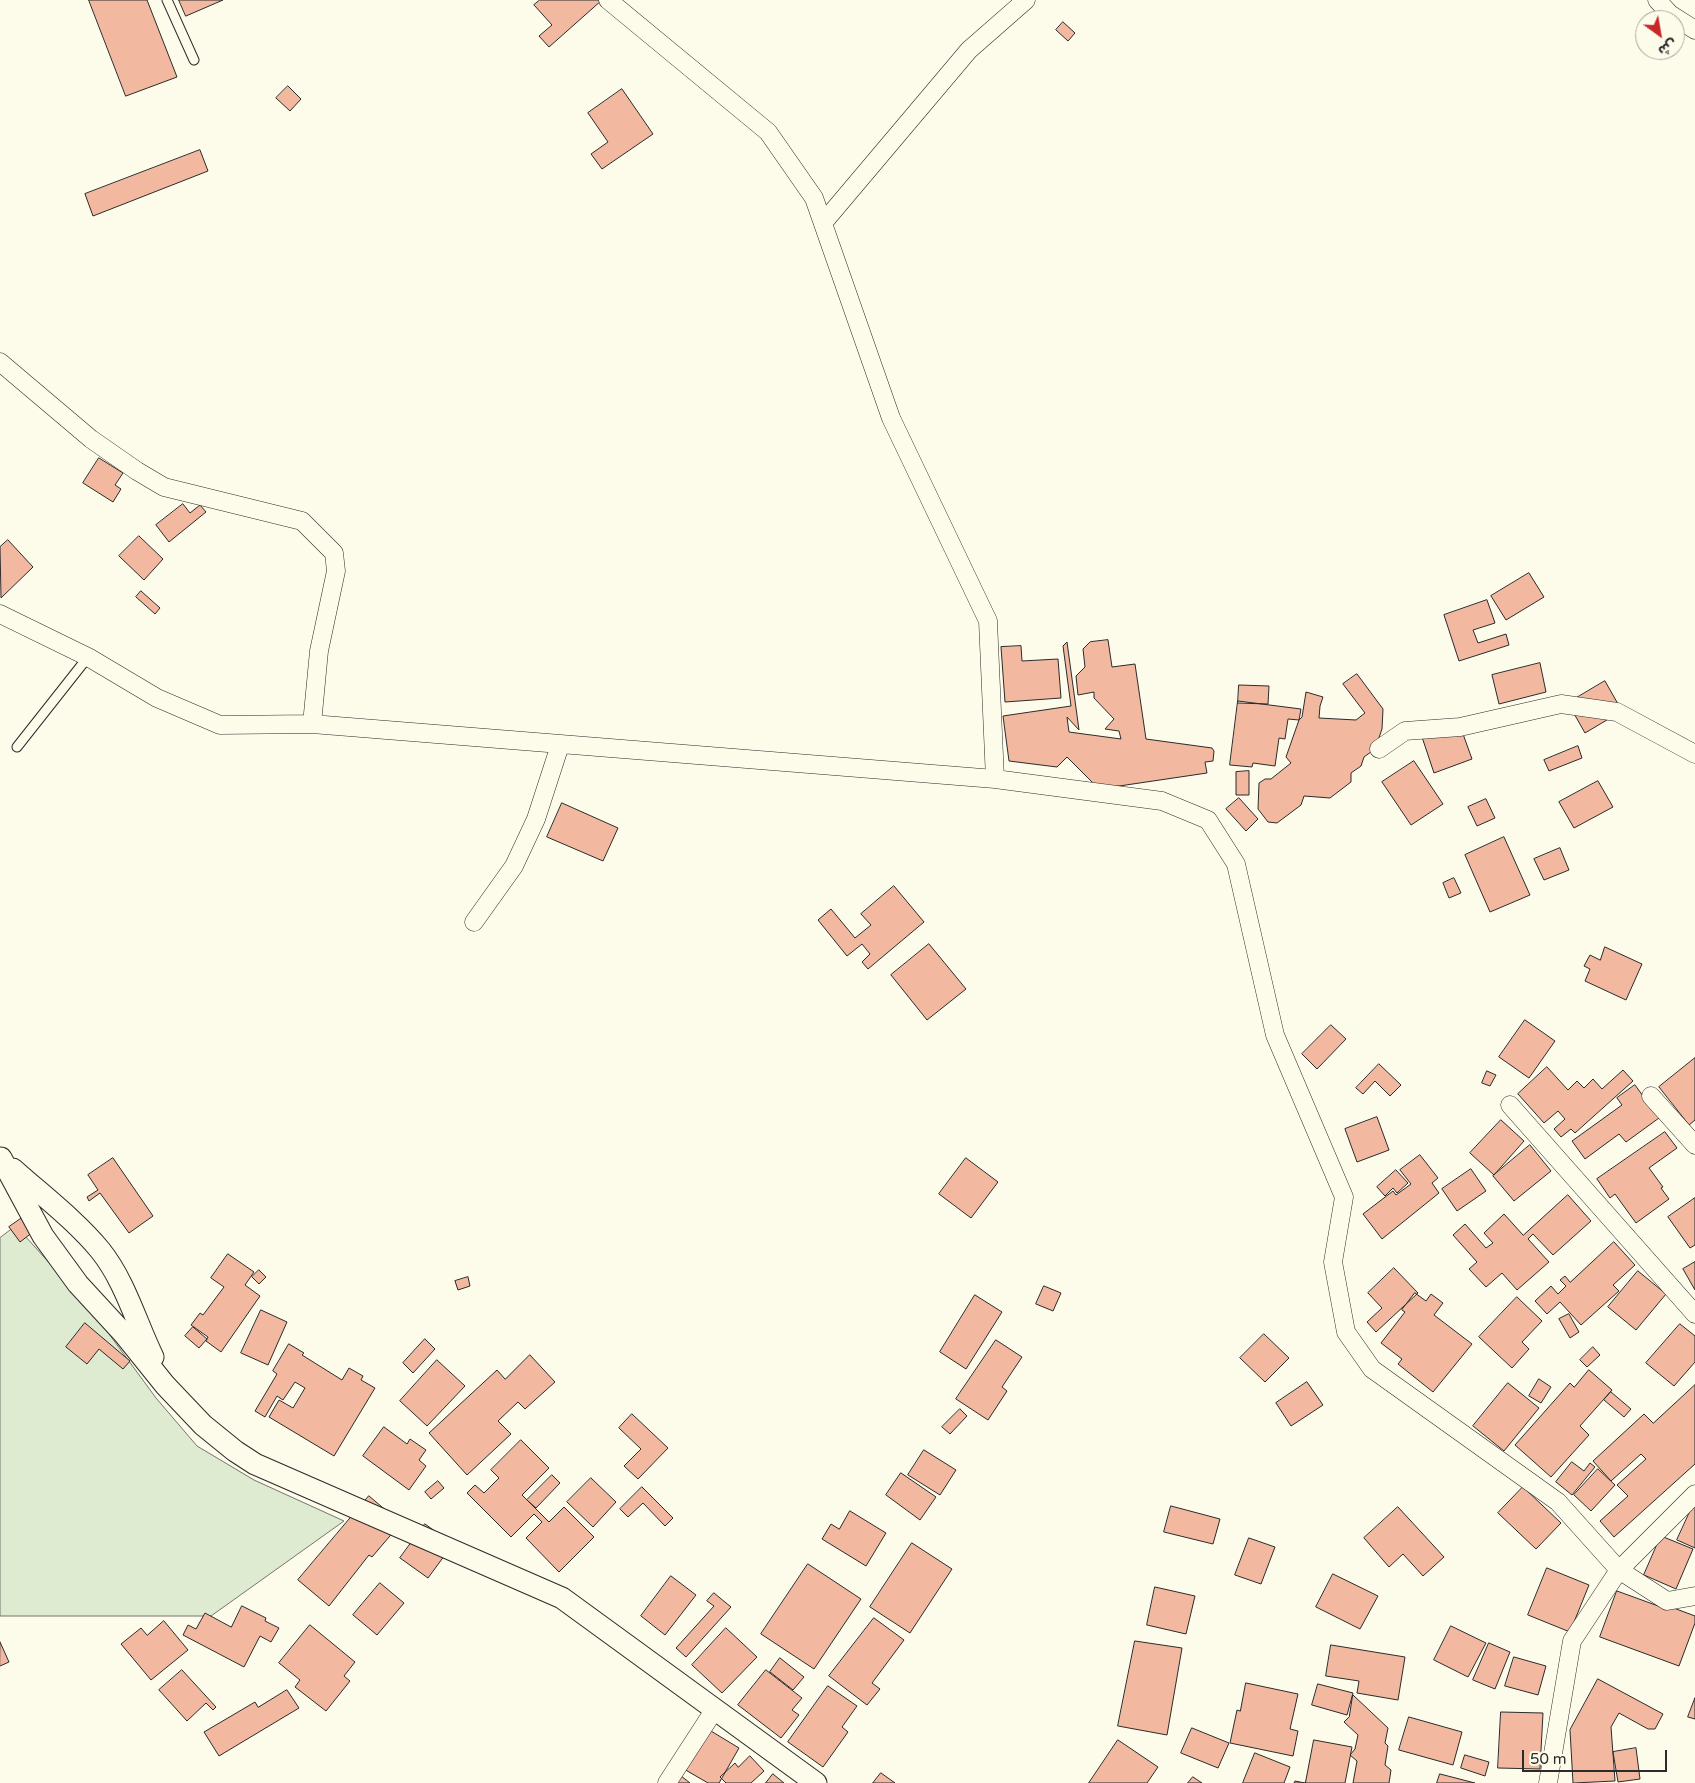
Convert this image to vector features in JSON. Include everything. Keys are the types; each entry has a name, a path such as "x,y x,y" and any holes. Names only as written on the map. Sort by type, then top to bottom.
{"street":[{"path":"608,0 768,132 814,198 891,418 988,622 995,779"},
{"path":"823,223 969,50 1026,0"},
{"path":"1657,0 1670,14 1695,30"},
{"path":"0,362 91,439 164,487 302,521 334,553 336,571 319,651 312,724"},
{"path":"0,614 88,657 157,698 220,725 312,724 995,779 1162,801 1208,820 1236,864 1275,1035 1344,1197 1333,1262 1346,1332 1372,1369 1558,1502 1619,1570 1668,1601 1695,1596"},
{"path":"1379,749 1405,731 1460,727 1561,704 1616,712 1695,754"},
{"path":"474,922 514,866 536,819 560,745"},
{"path":"1651,1096 1695,1145"},
{"path":"1510,1105 1695,1314"},
{"path":"0,1158 42,1236 62,1264 124,1334 165,1385 203,1425 235,1451 255,1464 562,1598 816,1783"},
{"path":"0,1158 82,1231 101,1251 118,1279 165,1385"},
{"path":"1548,1783 1572,1641 1619,1570 1695,1494"},
{"path":"666,1783 715,1709"}],"lane":[{"path":"167,0 194,60"},
{"path":"17,747 88,657"}],"green space":[{"path":"16,1226 90,1308 156,1398 197,1446 254,1480 344,1521 211,1616 0,1616 0,1238"}],"building":[{"path":"89,0 147,0 177,77 126,96"},
{"path":"179,0 223,0 186,16"},
{"path":"540,0 602,0 549,47 539,36 552,25 534,5"},
{"path":"1063,22 1075,33 1068,41 1056,30"},
{"path":"288,86 301,99 290,111 276,98"},
{"path":"622,89 653,134 602,169 591,154 608,142 588,113"},
{"path":"200,150 208,171 93,216 85,194"},
{"path":"99,458 123,473 115,485 121,489 113,502 83,483"},
{"path":"183,504 190,513 200,505 206,512 169,542 156,525"},
{"path":"139,536 163,559 144,580 119,556"},
{"path":"8,540 33,567 1,598 0,547"},
{"path":"1529,573 1544,597 1506,620 1491,596"},
{"path":"141,591 160,608 155,614 136,597"},
{"path":"1487,600 1495,623 1473,630 1478,643 1506,634 1509,645 1459,661 1444,615"},
{"path":"1108,640 1112,667 1135,664 1146,739 1212,748 1214,751 1213,761 1205,762 1207,773 1099,789 1067,757 1057,767 1009,761 1003,716 1071,706 1063,646 1067,642 1079,730 1067,717 1069,732 1121,739 1119,731 1105,729 1114,719 1094,698 1094,692 1078,695 1076,676 1085,667 1083,649 1090,642"},
{"path":"1021,646 1022,661 1058,659 1061,698 1005,702 1001,647"},
{"path":"1540,663 1546,692 1499,704 1492,675"},
{"path":"1357,674 1383,709 1382,729 1375,749 1364,757 1361,766 1351,773 1351,782 1330,798 1304,796 1301,805 1277,823 1268,822 1258,809 1259,783 1265,779 1271,779 1291,763 1286,757 1299,720 1302,717 1306,692 1323,697 1319,718 1356,720 1365,713 1343,684"},
{"path":"1605,681 1622,711 1585,733 1568,703"},
{"path":"1239,685 1269,686 1268,704 1238,703"},
{"path":"1238,701 1301,709 1299,720 1288,719 1285,739 1279,738 1275,766 1253,763 1252,767 1230,765"},
{"path":"1458,720 1472,759 1434,773 1421,734"},
{"path":"1578,746 1582,758 1549,771 1544,760"},
{"path":"1414,761 1443,804 1411,825 1382,782"},
{"path":"1249,771 1249,795 1236,795 1236,772"},
{"path":"1598,781 1613,807 1574,828 1559,802"},
{"path":"1239,798 1258,819 1246,831 1226,809"},
{"path":"1486,799 1495,818 1477,826 1468,807"},
{"path":"562,803 618,828 603,861 547,837"},
{"path":"1504,837 1530,895 1490,912 1465,855"},
{"path":"1560,848 1569,870 1544,880 1534,859"},
{"path":"1454,878 1461,893 1449,898 1443,883"},
{"path":"894,886 924,922 868,969 862,962 870,954 862,944 847,956 818,920 831,909 855,938 871,925 861,914"},
{"path":"929,944 966,989 927,1020 891,975"},
{"path":"1605,947 1642,964 1626,1000 1585,981 1590,969 1584,966 1590,955 1600,960"},
{"path":"1525,1020 1555,1041 1529,1078 1499,1057"},
{"path":"1331,1025 1346,1039 1317,1069 1302,1054"},
{"path":"1695,1058 1695,1120 1689,1125 1659,1087"},
{"path":"1379,1064 1401,1085 1390,1096 1375,1081 1363,1094 1356,1088"},
{"path":"1547,1067 1568,1090 1577,1081 1584,1088 1593,1079 1602,1089 1623,1070 1633,1081 1575,1133 1571,1129 1561,1137 1554,1129 1565,1119 1558,1111 1544,1123 1518,1094"},
{"path":"1487,1071 1496,1075 1490,1086 1482,1083"},
{"path":"1635,1085 1659,1118 1626,1142 1619,1134 1585,1159 1572,1141 1622,1105 1617,1098"},
{"path":"1377,1117 1389,1150 1357,1162 1345,1129"},
{"path":"1501,1120 1524,1141 1494,1175 1470,1153"},
{"path":"1665,1132 1677,1148 1649,1168 1669,1199 1636,1223 1615,1194 1610,1198 1597,1179"},
{"path":"1530,1145 1551,1171 1514,1201 1493,1176"},
{"path":"1420,1155 1438,1178 1432,1183 1439,1193 1382,1239 1363,1214 1393,1191 1396,1195 1411,1184 1400,1170"},
{"path":"113,1158 153,1216 129,1233 100,1193 89,1201 87,1197 98,1190 88,1175"},
{"path":"966,1158 998,1182 971,1218 939,1194"},
{"path":"1471,1169 1486,1191 1457,1211 1442,1189"},
{"path":"1396,1170 1408,1183 1397,1193 1393,1188 1385,1196 1377,1187"},
{"path":"1568,1195 1591,1221 1553,1255 1533,1234 1528,1239 1549,1262 1517,1290 1502,1273 1486,1287 1469,1269 1477,1262 1453,1235 1465,1224 1486,1248 1493,1243 1484,1233 1504,1214 1523,1235"},
{"path":"1695,1198 1695,1245 1690,1248 1668,1217"},
{"path":"22,1218 33,1232 20,1242 9,1227"},
{"path":"1614,1242 1635,1265 1613,1285 1619,1291 1581,1325 1560,1302 1547,1314 1535,1301 1551,1286 1558,1294 1566,1286 1560,1280 1565,1276 1570,1282"},
{"path":"228,1254 254,1272 245,1285 260,1296 221,1352 206,1341 208,1337 191,1325 200,1313 203,1315 224,1287 211,1278"},
{"path":"1695,1262 1695,1290 1683,1269"},
{"path":"1394,1268 1418,1293 1376,1332 1367,1322 1382,1308 1368,1293"},
{"path":"259,1270 266,1277 259,1284 252,1277"},
{"path":"1638,1271 1666,1294 1636,1330 1608,1307"},
{"path":"468,1277 470,1286 458,1290 455,1281"},
{"path":"1044,1286 1061,1293 1053,1311 1036,1304"},
{"path":"1415,1293 1426,1301 1431,1294 1443,1303 1434,1315 1472,1344 1433,1392 1398,1364 1402,1359 1381,1343 1405,1312 1402,1310"},
{"path":"975,1295 1002,1312 966,1369 940,1352"},
{"path":"1517,1297 1542,1321 1522,1342 1529,1349 1512,1368 1479,1337"},
{"path":"261,1310 287,1322 268,1365 241,1353"},
{"path":"1569,1314 1579,1332 1570,1338 1559,1319"},
{"path":"85,1323 130,1361 123,1369 99,1349 87,1364 66,1347"},
{"path":"1680,1324 1695,1336 1695,1362 1674,1386 1646,1363"},
{"path":"193,1327 207,1339 199,1348 185,1336"},
{"path":"1264,1334 1289,1358 1265,1382 1240,1358"},
{"path":"425,1339 435,1349 413,1373 403,1363"},
{"path":"996,1340 1022,1357 1002,1387 1007,1391 988,1420 956,1399"},
{"path":"289,1344 304,1353 302,1355 342,1380 349,1368 363,1376 361,1380 375,1388 334,1456 269,1417 279,1400 293,1408 305,1388 295,1382 283,1400 277,1396 265,1417 255,1411 277,1374 273,1371"},
{"path":"1593,1347 1600,1355 1587,1367 1580,1360"},
{"path":"530,1355 555,1382 525,1409 518,1402 498,1421 511,1434 467,1475 429,1433 497,1370 505,1379"},
{"path":"437,1360 465,1386 427,1426 400,1401"},
{"path":"1589,1370 1612,1390 1580,1426 1589,1435 1551,1477 1515,1445 1570,1383 1574,1387"},
{"path":"1539,1379 1551,1387 1541,1403 1529,1396"},
{"path":"1307,1382 1323,1405 1291,1426 1276,1403"},
{"path":"1508,1383 1539,1408 1504,1451 1473,1426"},
{"path":"1695,1385 1695,1464 1614,1537 1600,1521 1628,1496 1617,1485 1646,1459 1641,1454 1611,1481 1593,1461 1644,1414 1653,1423"},
{"path":"1611,1392 1631,1409 1624,1417 1604,1400"},
{"path":"960,1409 967,1416 950,1434 942,1427"},
{"path":"632,1414 668,1448 638,1479 624,1466 641,1449 619,1428"},
{"path":"384,1427 407,1444 410,1439 426,1450 419,1460 426,1466 409,1490 363,1456"},
{"path":"521,1440 549,1468 522,1495 549,1522 564,1507 594,1537 559,1572 526,1538 542,1522 534,1514 511,1537 467,1493 475,1485 484,1493 499,1478 491,1470"},
{"path":"924,1450 956,1470 940,1495 908,1475"},
{"path":"1572,1462 1584,1471 1590,1463 1595,1467 1572,1495 1556,1482"},
{"path":"1598,1469 1615,1485 1591,1511 1574,1495"},
{"path":"901,1473 936,1497 920,1520 886,1495"},
{"path":"552,1475 560,1483 536,1508 527,1500"},
{"path":"591,1478 616,1502 593,1527 567,1502"},
{"path":"438,1481 444,1488 431,1499 425,1492"},
{"path":"642,1487 673,1518 665,1526 643,1503 628,1517 620,1509"},
{"path":"1523,1487 1561,1523 1536,1549 1498,1513"},
{"path":"369,1496 401,1523 372,1557 369,1555 329,1606 298,1580"},
{"path":"1695,1504 1695,1548 1677,1540"},
{"path":"1171,1506 1220,1519 1213,1544 1164,1532"},
{"path":"1398,1507 1444,1557 1423,1576 1403,1554 1389,1567 1364,1538"},
{"path":"850,1511 886,1533 866,1566 822,1539 831,1524 839,1529"},
{"path":"425,1524 453,1544 428,1578 400,1558"},
{"path":"1661,1536 1693,1549 1676,1589 1644,1575"},
{"path":"1249,1538 1275,1547 1261,1584 1235,1575"},
{"path":"912,1543 952,1569 910,1633 870,1607"},
{"path":"808,1564 861,1599 814,1669 761,1634"},
{"path":"1547,1568 1589,1585 1570,1632 1528,1615"},
{"path":"1333,1574 1378,1596 1360,1629 1316,1607"},
{"path":"671,1576 696,1595 665,1635 641,1616"},
{"path":"380,1583 404,1603 377,1635 353,1615"},
{"path":"1155,1587 1195,1596 1186,1634 1147,1625"},
{"path":"1617,1591 1661,1607 1663,1604 1695,1616 1695,1623 1679,1666 1600,1637"},
{"path":"714,1593 731,1607 686,1657 676,1648 714,1606 707,1601"},
{"path":"242,1606 266,1618 265,1621 279,1628 271,1642 260,1636 244,1667 183,1635 188,1625 196,1629 205,1613 231,1627"},
{"path":"874,1618 904,1640 872,1683 880,1689 867,1705 829,1676"},
{"path":"164,1621 188,1650 151,1680 121,1644 141,1628 147,1635"},
{"path":"310,1625 355,1662 344,1676 350,1681 326,1711 295,1687 300,1680 279,1663"},
{"path":"1451,1626 1486,1643 1468,1677 1434,1660"},
{"path":"726,1628 757,1657 722,1693 692,1665"},
{"path":"1135,1641 1182,1648 1167,1735 1118,1726"},
{"path":"0,1642 9,1662 0,1666"},
{"path":"1489,1643 1510,1652 1495,1689 1473,1680"},
{"path":"1331,1645 1405,1657 1398,1700 1357,1693 1359,1681 1326,1676"},
{"path":"1514,1657 1546,1666 1538,1695 1505,1686"},
{"path":"780,1658 804,1677 793,1690 770,1672"},
{"path":"182,1670 216,1707 213,1710 206,1703 187,1721 159,1690"},
{"path":"766,1670 802,1698 792,1710 799,1715 781,1738 738,1705"},
{"path":"1598,1679 1663,1714 1655,1729 1648,1729 1619,1713 1611,1727 1615,1781 1573,1783 1570,1730"},
{"path":"1246,1683 1298,1694 1290,1729 1298,1731 1293,1756 1230,1743 1237,1710 1240,1711"},
{"path":"1318,1684 1353,1693 1347,1715 1312,1705"},
{"path":"828,1686 857,1706 842,1727 848,1732 823,1767 788,1742"},
{"path":"287,1690 299,1708 219,1756 204,1732 255,1702 258,1707"},
{"path":"1353,1695 1388,1728 1385,1743 1388,1746 1385,1765 1391,1770 1389,1783 1353,1783 1357,1761 1350,1755 1355,1749 1358,1735 1344,1722 1349,1717"},
{"path":"1695,1698 1695,1719 1688,1717"},
{"path":"1501,1712 1543,1713 1540,1769 1498,1768"},
{"path":"1409,1717 1462,1732 1453,1765 1399,1750"},
{"path":"701,1725 739,1748 719,1783 708,1783 677,1765"},
{"path":"1192,1728 1229,1743 1218,1768 1181,1753"},
{"path":"1118,1740 1158,1767 1147,1783 1089,1783"},
{"path":"1314,1740 1352,1747 1345,1783 1305,1783"},
{"path":"1636,1748 1640,1779 1618,1782 1613,1752"},
{"path":"1255,1753 1290,1767 1284,1783 1243,1783"},
{"path":"1465,1755 1489,1762 1485,1776 1461,1768"},
{"path":"750,1756 764,1771 751,1783 726,1783 720,1777 735,1763 738,1767"},
{"path":"676,1772 690,1783 667,1783"},
{"path":"881,1773 895,1783 873,1783"},
{"path":"773,1774 784,1783 766,1783"},
{"path":"1440,1774 1475,1783 1437,1783"},
{"path":"1193,1777 1202,1783 1188,1783"}]}
